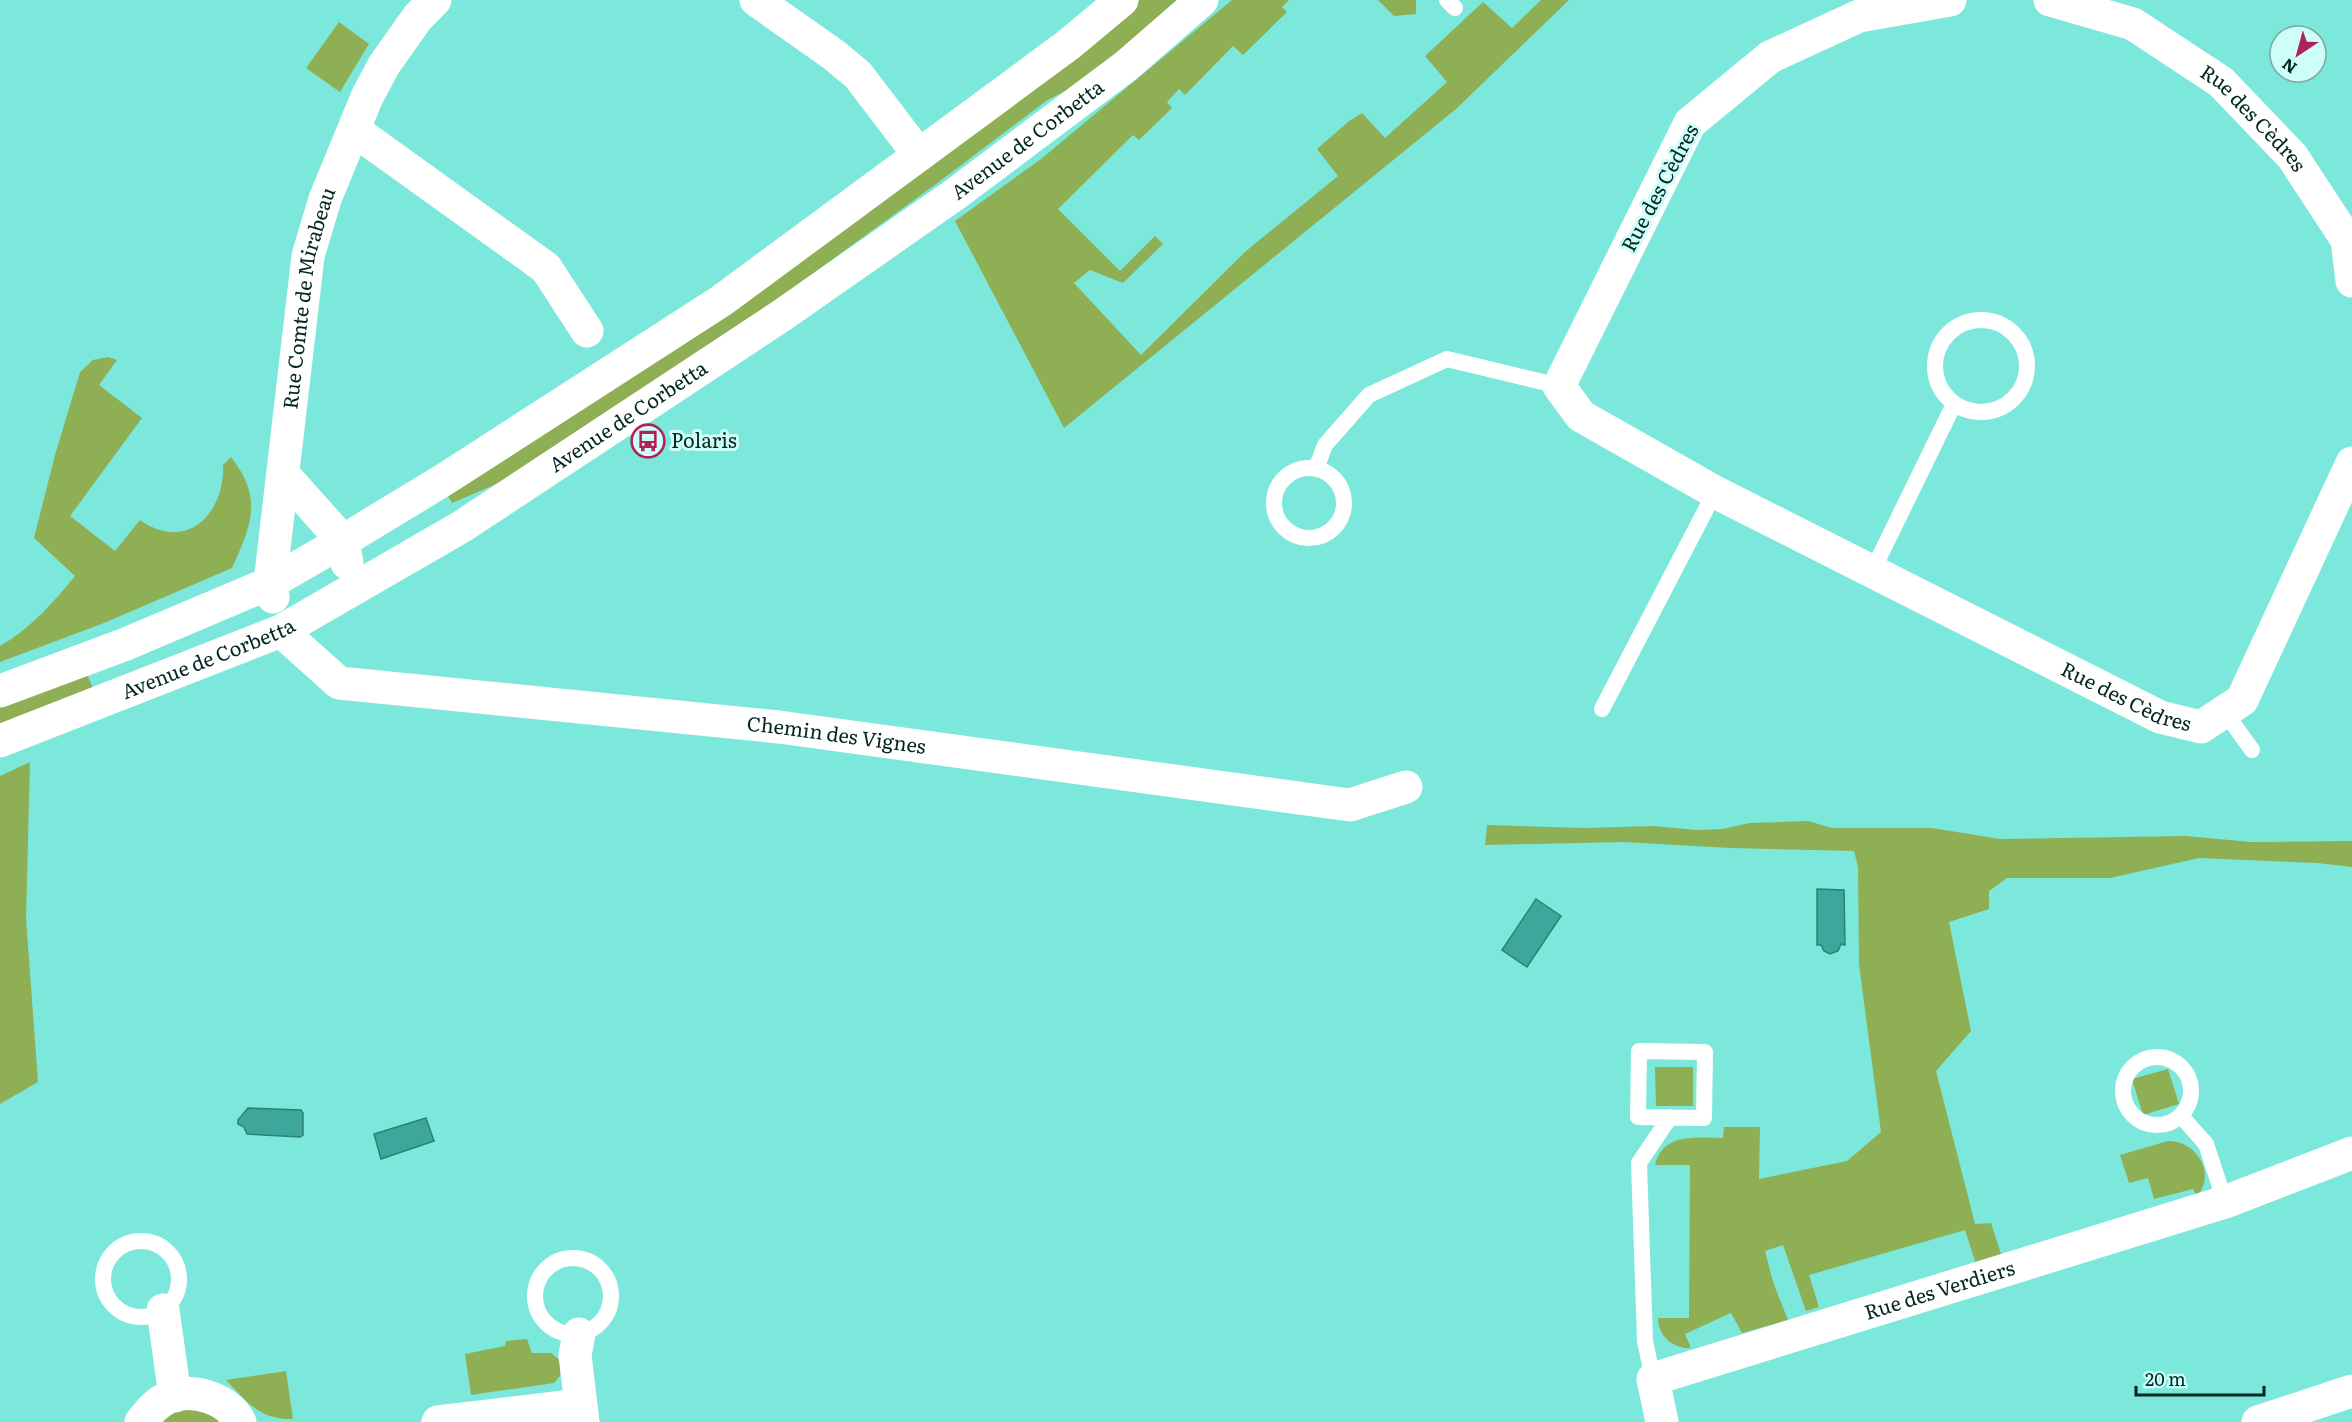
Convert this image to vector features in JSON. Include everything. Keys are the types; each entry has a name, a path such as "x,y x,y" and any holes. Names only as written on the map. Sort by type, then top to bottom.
{"street":[{"name":"Rue Comte de Mirabeau","path":"281,631 270,583 308,256 325,199 367,97 384,65 418,17 435,0"},
{"path":"756,0 834,55 858,75 919,155"},
{"path":"0,691 126,644 270,583 445,479 721,301 1068,45 1122,0"},
{"name":"Avenue de Corbetta","path":"0,741 281,631 461,527 781,316 974,181 1126,66 1202,0"},
{"name":"Rue des Cèdres","path":"1950,0 1859,16 1770,57 1690,123 1560,386 1581,416 1715,492 2160,717 2201,727 2242,700 2352,463"},
{"name":"Rue des Cèdres","path":"2050,0 2136,12 2221,82 2292,156 2349,240 2352,281"},
{"path":"354,130 546,268 587,331"},
{"path":"283,474 343,541 352,590"},
{"name":"Chemin des Vignes","path":"281,631 339,683 779,727 1350,806 1406,787"},
{"name":"Rue des Verdiers","path":"1653,1379 2225,1202 2352,1153"},
{"path":"163,1310 175,1396"},
{"path":"438,1422 582,1414 574,1355 579,1334"},
{"path":"1653,1379 1662,1422"},
{"path":"2258,1422 2352,1391"},
{"path":"141,1422 152,1408 168,1397 187,1393 206,1395 223,1403 240,1422"}],"lane":[{"path":"1975,320 1991,321 2005,327 2018,338 2025,352 2028,368 2024,383 2016,397 2004,407 1988,412 1972,412 1954,404 1938,385 1934,371 1935,357 1940,343 1961,323 1975,320"},
{"path":"1316,469 1325,445 1369,395 1447,358 1560,386"},
{"path":"1872,572 1954,404"},
{"path":"1303,468 1316,469 1334,478 1341,487 1344,498 1343,510 1339,521 1331,530 1320,536 1308,538 1297,536 1286,530 1278,521 1274,510 1276,488 1283,478 1292,472 1303,468"},
{"path":"1602,709 1715,492"},
{"path":"2224,711 2252,750"},
{"path":"1639,1051 1705,1052 1704,1118 1670,1117 1638,1117 1639,1051"},
{"path":"2156,1057 2177,1063 2185,1070 2190,1080 2191,1092 2189,1103 2181,1116 2162,1125 2150,1125 2139,1121 2124,1103 2123,1081 2128,1071 2145,1058 2156,1057"},
{"path":"2181,1116 2206,1144 2225,1202"},
{"path":"1653,1379 1646,1341 1639,1163 1670,1117"},
{"path":"143,1241 156,1244 174,1260 178,1272 176,1296 163,1310 147,1318 135,1317 123,1313 113,1305 106,1295 103,1282 107,1263 119,1248 130,1242 143,1241"},
{"path":"575,1258 588,1261 606,1277 611,1288 608,1312 591,1330 579,1334 567,1334 545,1322 538,1311 535,1299 536,1286 542,1274 551,1265 563,1259 575,1258"}],"green space":[{"path":"1140,0 1183,0 1078,84 1046,101 771,304 508,479 452,503 448,496 1072,56"},
{"path":"1232,0 1289,0 1282,7 1287,12 1243,55 1233,46 1185,95 1179,89 1167,102 1172,108 1139,140 1133,135 1058,209 1120,271 1155,236 1163,244 1123,283 1090,270 1074,283 1141,355 1246,251 1338,176 1317,149 1362,113 1385,138 1447,82 1425,56 1483,2 1512,28 1541,0 1569,0 1456,109 1064,428 955,221 1041,159"},
{"path":"1378,0 1416,0 1416,14 1394,16"},
{"path":"339,22 369,44 340,92 306,68"},
{"path":"108,357 117,360 99,385 142,418 70,516 115,551 140,520 157,529 173,532 187,530 200,523 210,513 222,483 223,465 231,457 241,472 251,499 249,524 245,538 232,568 104,623 0,662 0,646 21,632 41,614 75,576 34,538 55,455 80,372 93,360"},
{"path":"87,674 94,691 0,726 0,707"},
{"path":"30,762 26,918 38,1082 0,1104 0,776"},
{"path":"1808,821 1832,828 1932,828 2000,839 2186,836 2251,842 2352,841 2352,867 2317,863 2199,858 2110,878 2007,878 1989,891 1989,909 1949,922 1971,1031 1936,1071 1975,1224 1991,1223 2002,1257 1976,1264 1965,1230 1809,1275 1819,1307 1806,1311 1783,1245 1765,1251 1773,1282 1788,1320 1742,1333 1731,1313 1685,1334 1691,1348 1684,1348 1673,1344 1664,1336 1658,1318 1689,1318 1690,1165 1655,1165 1659,1154 1665,1147 1682,1139 1723,1138 1724,1127 1760,1127 1759,1179 1847,1161 1881,1132 1859,964 1858,867 1854,851 1731,848 1624,842 1485,845 1487,825 1585,828 1653,826 1697,830 1722,829 1750,823"},
{"path":"1655,1067 1693,1067 1693,1106 1656,1106"},
{"path":"2168,1069 2179,1104 2143,1115 2132,1079"},
{"path":"2168,1141 2187,1146 2200,1160 2205,1178 2203,1187 2197,1196 2193,1189 2154,1199 2148,1178 2129,1183 2120,1155"},
{"path":"527,1339 532,1353 551,1353 562,1362 560,1376 554,1383 471,1395 465,1354 505,1346 506,1341"},
{"path":"286,1371 293,1419 282,1419 263,1413 226,1380"},
{"path":"178,1410 205,1410 222,1422 162,1422"}],"water":[{"path":"1817,889 1844,890 1845,945 1841,944 1838,951 1830,954 1824,951 1821,945 1817,945"},
{"path":"1536,899 1561,916 1527,967 1502,950"},
{"path":"248,1108 301,1110 303,1135 300,1137 247,1134 244,1127 238,1124 238,1120"},
{"path":"426,1118 434,1141 381,1159 374,1134"}],"place":[{"name":"Polaris","path":"648,441"}]}
